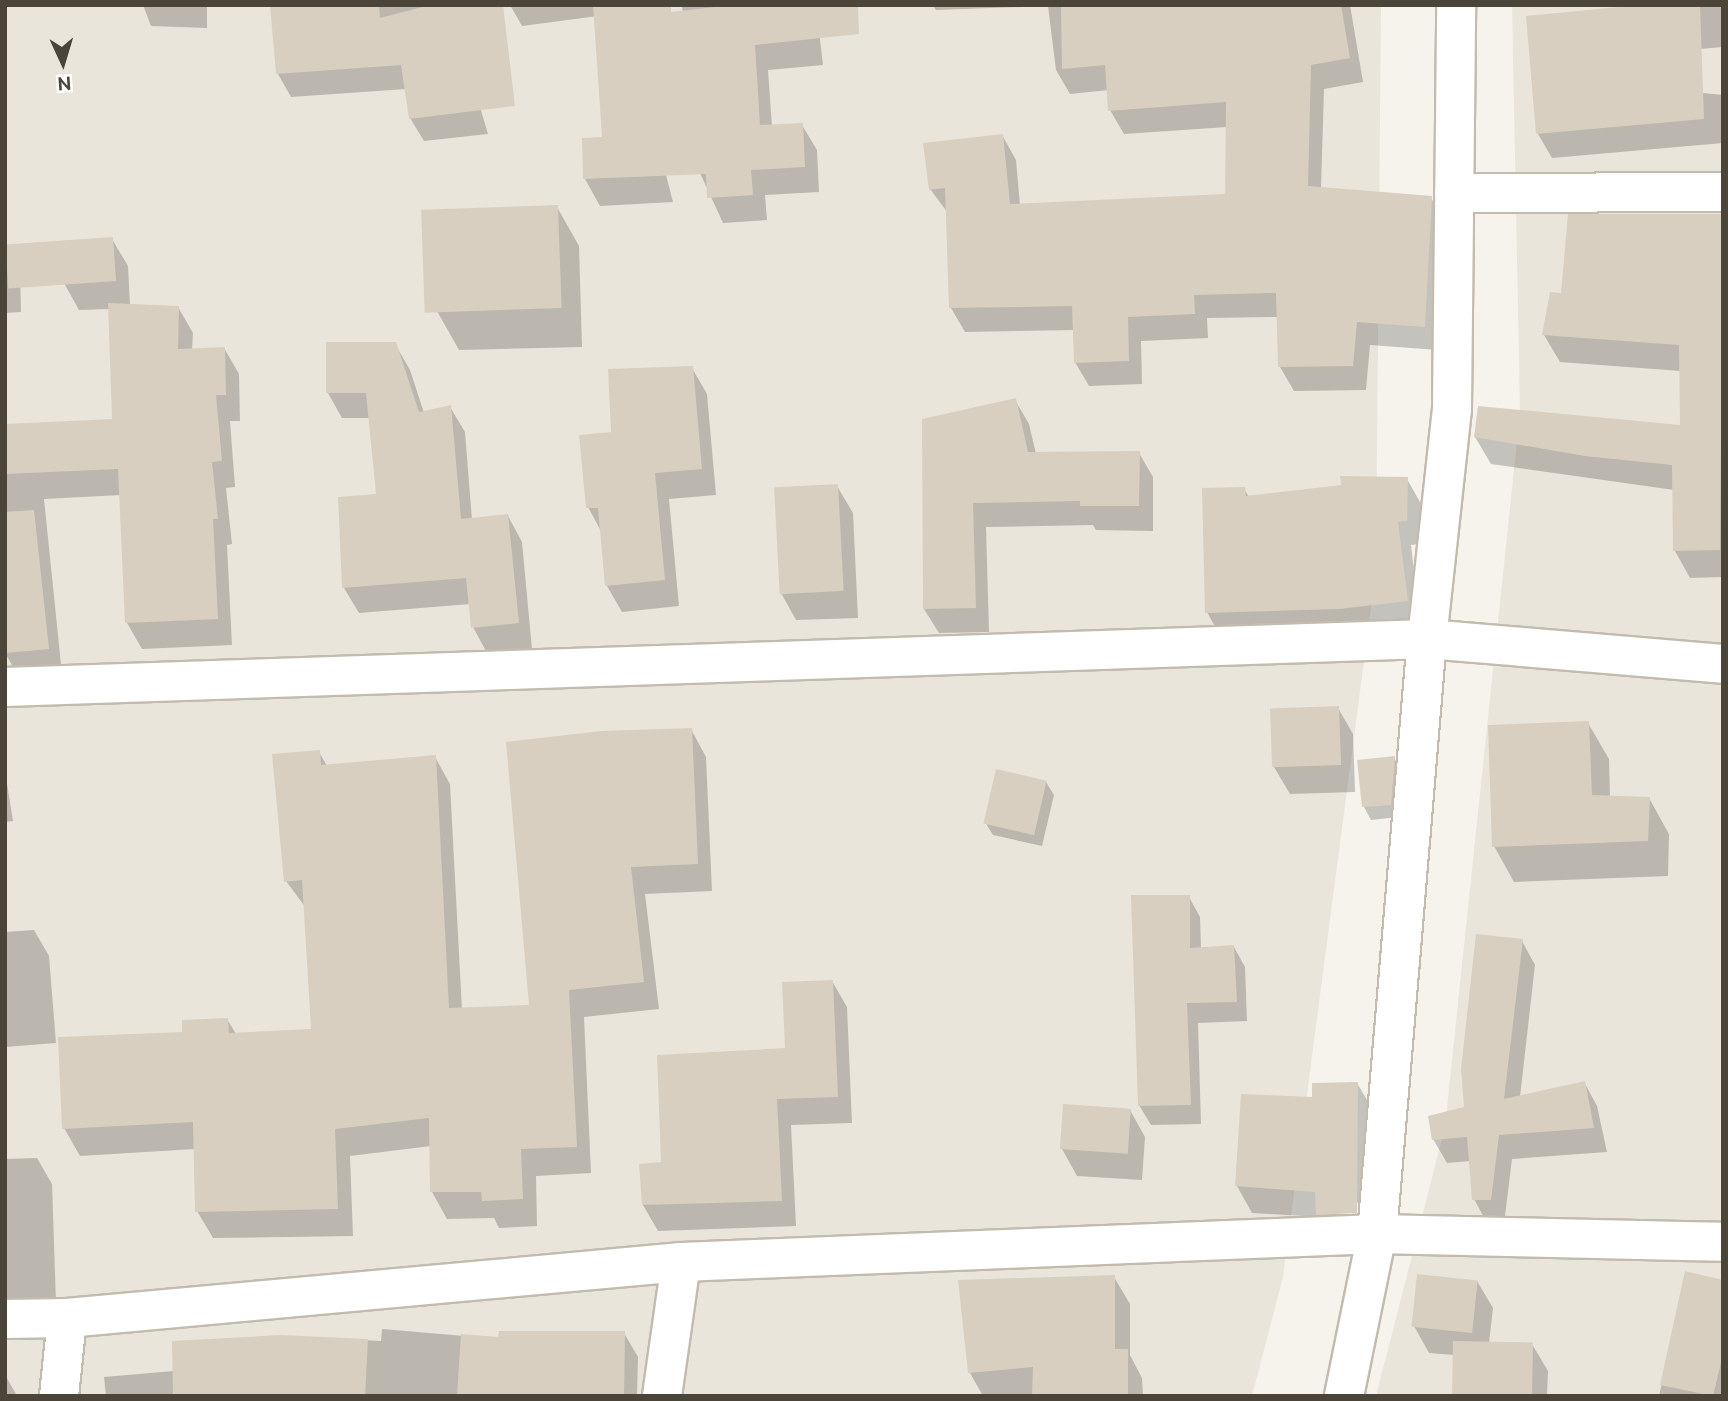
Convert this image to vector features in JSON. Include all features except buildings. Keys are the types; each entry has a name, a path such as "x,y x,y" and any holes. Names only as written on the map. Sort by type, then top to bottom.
{"street":[{"path":"1344,1396 1377,1234 1427,639 1452,408 1456,5"},
{"path":"1454,193 1723,192"},
{"path":"5,687 1427,639 1723,664"},
{"path":"5,1319 67,1318 681,1262 1377,1234 1723,1242"},
{"path":"662,1396 681,1262"},
{"path":"59,1396 67,1318"}],"shaded area":[{"path":"5,5 1381,5 1376,570 1283,1277 1252,1396 5,1396"},
{"path":"1512,5 1723,5 1723,1396 1376,1396 1445,1127 1520,412"}]}
